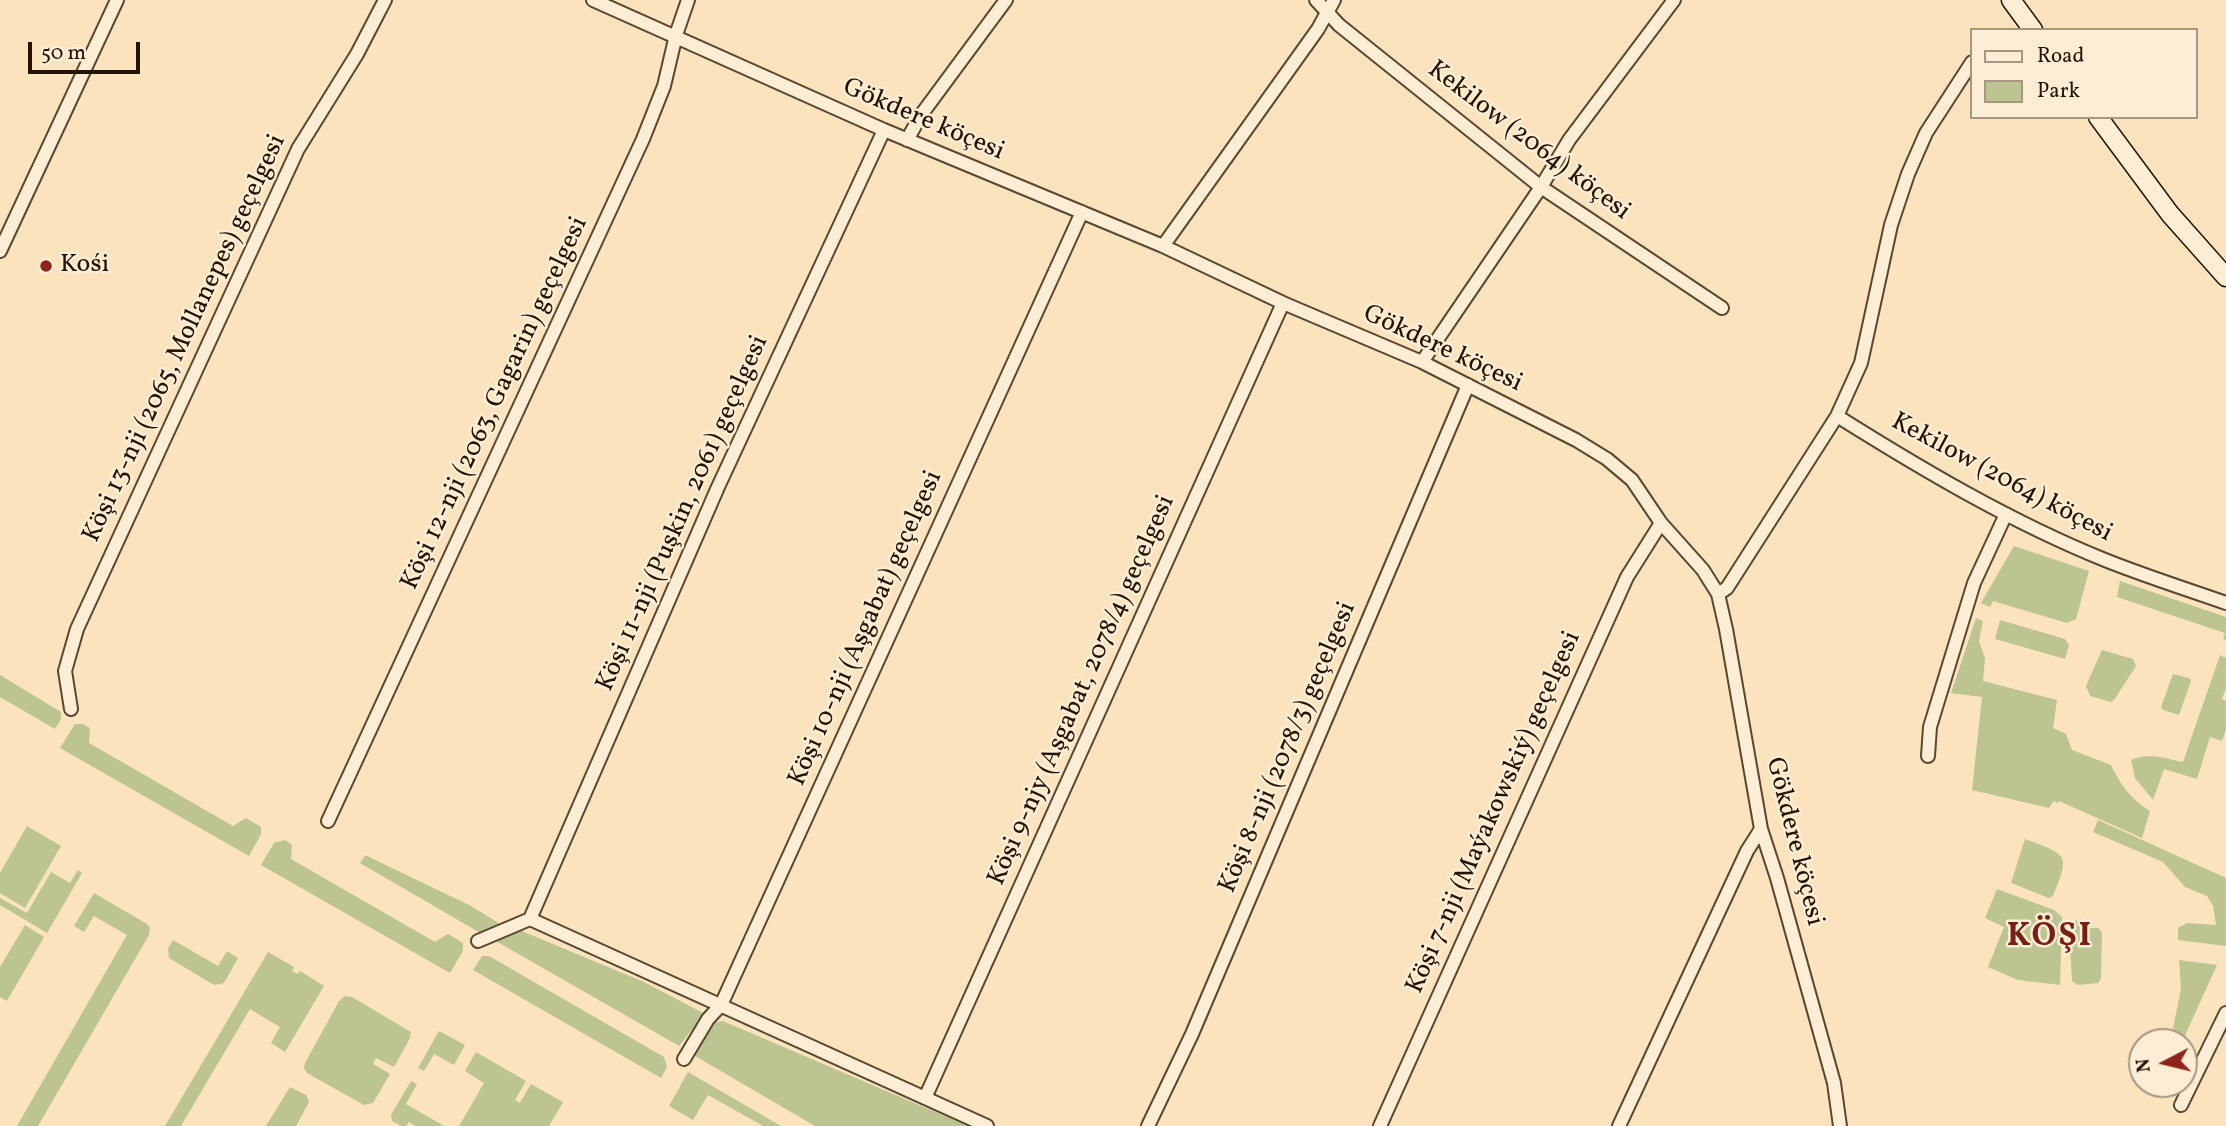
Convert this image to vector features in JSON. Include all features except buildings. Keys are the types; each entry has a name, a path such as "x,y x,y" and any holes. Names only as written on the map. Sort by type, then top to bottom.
{"main road":[{"path":"2011,0 2032,28"},
{"path":"2099,119 2170,214 2226,276"}],"street":[{"path":"0,251 117,0"},
{"name":"Köşi 13-nji (2065, Mollanepes) geçelgesi","path":"71,709 65,671 76,629 298,149 357,54 385,0"},
{"name":"Gökdere köçesi","path":"593,0 884,130 1163,246 1283,303 1422,362 1576,440 1607,459 1632,480 1661,523 1703,570 1718,594 1761,829 1834,1083 1840,1126"},
{"name":"Köşi 12-nji (2063, Gagarin) geçelgesi","path":"328,821 643,139 664,86 676,35 688,0"},
{"path":"907,140 921,115 1006,0"},
{"name":"Kekilow (2064) köçesi","path":"1316,0 1326,13 1541,187 1722,308"},
{"path":"1163,246 1318,29 1335,0"},
{"path":"1422,362 1541,187 1569,140 1674,0"},
{"path":"1718,594 1727,588 1837,416 1861,363 1891,225 1908,174 1926,133 1970,65"},
{"name":"Köşi 11-nji (Puşkin, 2061) geçelgesi","path":"530,919 718,487 884,130"},
{"name":"Köşi 10-nji (Aşgabat) geçelgesi","path":"684,1059 708,1018 721,1005 1082,212"},
{"name":"Köşi 9-njy (Aşgabat, 2078/4) geçelgesi","path":"925,1098 1283,303"},
{"name":"Köşi 8-nji (2078/3) geçelgesi","path":"1148,1126 1192,1034 1468,385"},
{"name":"Kekilow (2064) köçesi","path":"1837,416 1938,479 2006,514 2105,560 2226,603"},
{"path":"1928,757 1930,727 1974,583 2006,514"},
{"name":"Köşi 7-nji (Maýakowskiý) geçelgesi","path":"1380,1126 1627,577 1661,523"},
{"path":"1619,1126 1747,850 1761,829"},
{"path":"478,941 530,919 987,1126"},
{"path":"2181,1105 2226,1013"}],"green space":[{"path":"2014,546 2089,571 2076,619 2067,623 1993,601 1990,607 1981,603"},
{"path":"2120,581 2226,617 2226,640 2223,639 2225,633 2117,597"},
{"path":"1976,618 1983,621 1979,641 1985,658 1983,681 2057,700 2053,728 2066,734 2072,750 2111,765 2127,791 2150,811 2142,838 2059,801 2054,801 2049,808 1972,790 1982,697 1951,693"},
{"path":"2000,620 2065,639 2069,645 2065,659 1995,639"},
{"path":"2102,650 2133,659 2136,666 2111,702 2090,696 2086,686"},
{"path":"2220,655 2226,658 2226,688 2222,699 2226,701 2226,729 2222,741 2210,737 2197,779 2164,769 2153,800 2135,778 2131,760 2151,756 2183,762"},
{"path":"2173,674 2191,681 2179,715 2161,707"},
{"path":"0,675 61,712 61,719 55,729 0,697"},
{"path":"75,724 90,728 89,743 233,826 246,818 261,827 261,834 249,856 60,748"},
{"path":"2098,820 2226,878 2226,946 2178,940 2178,928 2187,923 2216,925 2213,906 2207,896 2185,887 2163,862 2093,832"},
{"path":"27,826 61,846 25,908 0,893 0,873"},
{"path":"2025,839 2050,849 2061,857 2062,871 2053,896 2049,898 2011,883"},
{"path":"285,840 292,845 291,859 435,942 448,934 463,943 463,951 450,973 261,865 274,843"},
{"path":"365,855 471,906 500,924 482,934 360,863"},
{"path":"78,870 82,873 47,933 0,905 0,898 27,913 51,872 70,883"},
{"path":"1997,889 2054,910 2062,917 2060,985 2018,980 1988,967 2004,927 1985,918"},
{"path":"94,893 147,924 150,928 149,935 38,1126 17,1126 127,935 94,916 84,932 74,926"},
{"path":"2082,919 2089,928 2098,928 2102,932 2101,978 2098,983 2078,985 2072,981 2069,928 2074,921"},
{"path":"25,925 44,937 7,1001 0,997 0,967"},
{"path":"517,929 644,982 705,1014 679,1046 494,940"},
{"path":"173,940 218,966 227,951 238,958 224,983 214,985 169,958 168,949"},
{"path":"268,952 294,967 292,971 298,974 300,971 324,986 285,1052 271,1043 280,1027 250,1009 181,1126 165,1126"},
{"path":"482,956 489,956 664,1057 667,1067 661,1078 473,970"},
{"path":"2179,960 2217,965 2188,1028 2173,1028 2181,989"},
{"path":"345,996 352,997 411,1032 394,1067 376,1058 373,1064 390,1074 373,1103 364,1105 307,1073 304,1068 339,1001"},
{"path":"723,1021 968,1126 815,1126 695,1056 713,1023"},
{"path":"439,1031 465,1045 454,1065 434,1054 424,1071 418,1068"},
{"path":"476,1052 526,1081 515,1100 520,1103 531,1084 563,1102 549,1126 459,1126 484,1083 465,1071"},
{"path":"688,1072 781,1126 763,1126 708,1095 693,1120 669,1106"},
{"path":"411,1081 417,1084 406,1104 444,1126 415,1126 409,1122 406,1126 401,1126 392,1121 391,1115"},
{"path":"290,1087 306,1095 309,1102 296,1126 266,1126"}],"place":[{"name":"Kośi","path":"46,266"}],"district":[{"name":"KÖŞI","path":"2050,939"}]}
